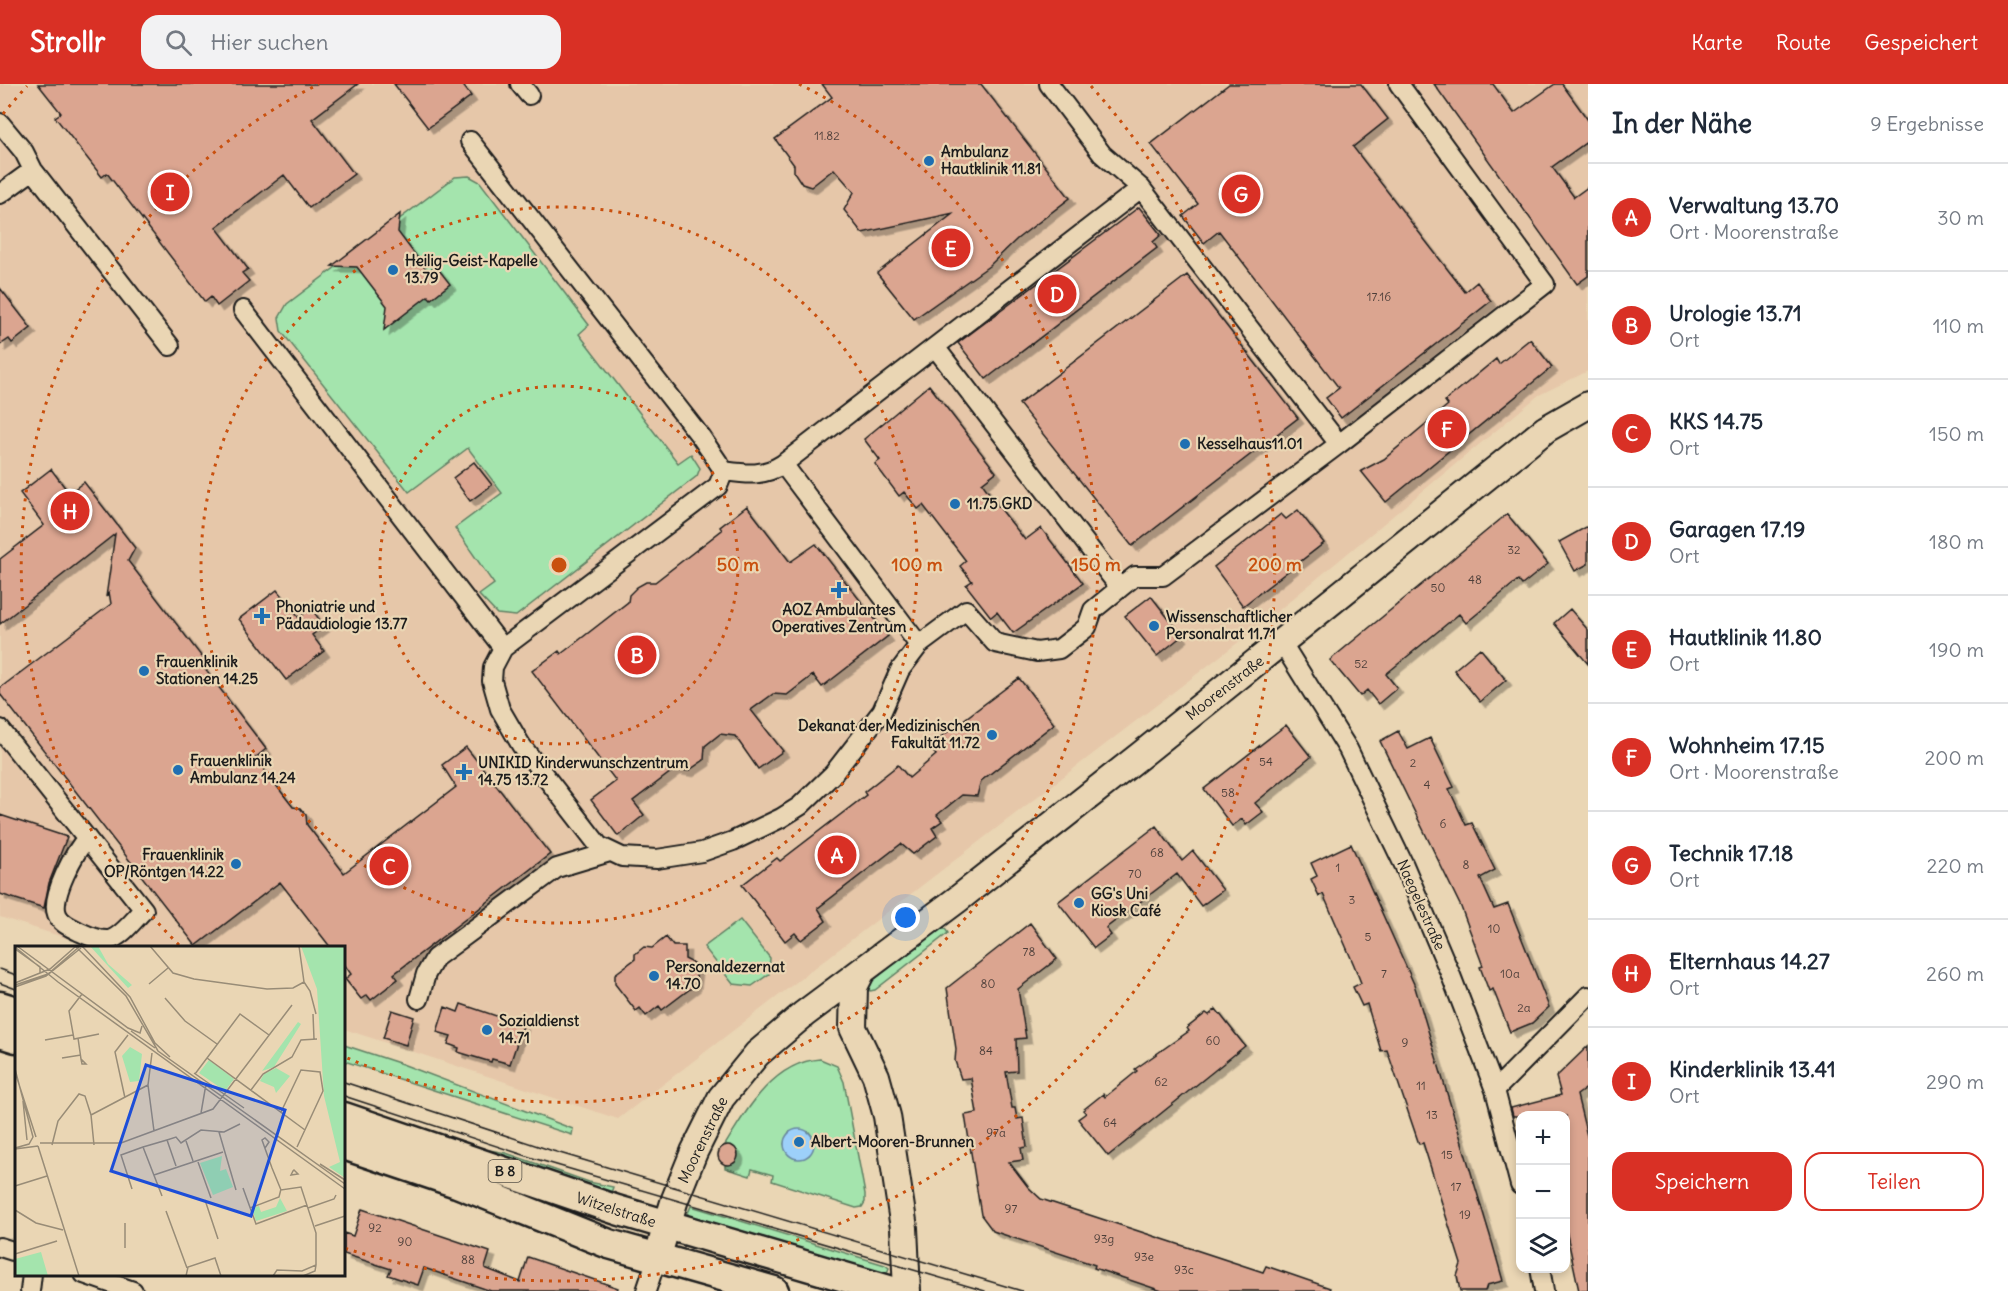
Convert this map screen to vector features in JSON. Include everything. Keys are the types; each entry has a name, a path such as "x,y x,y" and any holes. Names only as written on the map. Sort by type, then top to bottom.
{"main road":[{"path":"0,1006 15,1011"},
{"path":"0,1033 15,1038"},
{"name":"Witzelstraße","path":"345,1118 666,1226 892,1291"},
{"name":"B 8","path":"345,1145 457,1183 598,1239 774,1291"}],"street":[{"path":"1049,84 1102,154 1141,188 1339,444"},
{"path":"724,471 718,486 503,648 493,667 492,681 500,709 521,745 599,846 610,852 636,859 657,860 702,852 733,841 781,818 800,806 833,774 882,711 900,670 919,645 966,610 995,643 1037,652 1059,649 1087,627 1093,610 1135,576 1163,576 1339,444 1545,284 1399,84"},
{"path":"0,123 24,152 33,170 170,346"},
{"path":"470,141 701,437 724,471 747,474 769,473 783,464 1141,188"},
{"path":"0,194 33,170"},
{"path":"243,310 503,648"},
{"path":"935,347 1120,588"},
{"name":"Moorenstraße","path":"657,1258 666,1226 694,1152 721,1098 757,1054 804,1014 958,899 1282,643 1546,429 1588,405"},
{"path":"783,464 919,645"},
{"name":"Naegelestraße","path":"1282,643 1348,749 1404,865 1450,973 1495,1090 1516,1167"},
{"path":"0,729 87,838 144,910 117,936 109,940 95,939 64,924 56,913 56,898 77,849 87,838"},
{"path":"419,999 426,974 435,958 557,868 610,852"},
{"path":"862,971 855,987 853,1028 876,1076 888,1116 904,1228 907,1291"},
{"path":"1495,1090 1588,996"},
{"path":"804,1014 831,1016 853,1028"},
{"path":"0,1247 15,1252"},
{"path":"646,1291 657,1258"},
{"path":"1541,1273 1544,1291"},
{"path":"30,1291 32,1276"},
{"path":"87,1276 133,1291"}],"shaded area":[{"path":"0,84 1588,84 1588,371 1539,395 1262,624 618,1119 345,1029 345,946 91,946 0,917"}],"green space":[{"path":"469,176 480,182 589,325 579,334 678,463 691,454 700,468 697,476 516,616 497,614 479,595 494,584 455,528 502,493 468,448 409,492 281,331 279,318 287,304 455,177"},
{"path":"740,920 770,958 769,974 752,986 733,984 704,947"},
{"path":"943,926 948,933 875,990 870,991 868,988 870,983"},
{"path":"345,1045 402,1064 573,1129 572,1135 345,1061"},
{"path":"820,1059 837,1066 844,1082 865,1194 862,1207 856,1208 772,1181 773,1175 752,1169 750,1176 725,1168 725,1165 735,1162 737,1155 735,1148 725,1145 753,1103 776,1078 804,1062","holes":["789,1132 809,1132 814,1139 809,1155 797,1158 789,1155 784,1144"]},
{"path":"472,1147 506,1153 589,1182 613,1187 610,1196"},
{"path":"691,1206 889,1268 884,1280 685,1220"}],"water":[{"name":"Albert-Mooren-Brunnen","path":"799,1129 810,1133 814,1144 810,1155 799,1159 788,1155 784,1144 788,1133"}],"building":[{"path":"38,84 358,84 312,119 354,174 309,208 284,175 216,227 248,269 242,273 249,281 217,306 211,297 205,302 107,173 102,177 55,117 61,113"},
{"path":"394,84 462,84 471,96 428,128"},
{"path":"822,84 981,84 1070,198 1017,239 989,266 914,319 877,273 954,213 862,233 844,210 854,192 834,169 811,187 802,184 794,172 794,165 775,139 832,97"},
{"path":"1229,84 1361,84 1388,119 1353,147 1465,292 1477,282 1491,301 1341,418 1326,398 1339,388 1219,231 1204,243 1183,216 1198,204 1151,144"},
{"path":"1434,84 1493,84 1514,113 1555,84 1562,84 1588,120 1588,141 1552,167 1574,197 1588,187 1588,276 1577,284"},
{"path":"1139,207 1161,235 1153,242 1157,248 986,379 958,343"},
{"name":"Heilig-Geist-Kapelle 13.79","path":"400,214 398,232 428,272 436,266 450,284 431,299 428,296 384,330 387,306 357,267 332,266"},
{"path":"1187,275 1298,418 1132,546 1019,404"},
{"path":"0,288 31,328 12,343 9,339 0,345"},
{"path":"1530,339 1552,367 1386,502 1361,471 1384,459 1448,405 1445,401 1496,359 1499,364"},
{"name":"11.75 GKD","path":"929,385 996,472 982,483 996,503 1025,540 1041,528 1083,583 1013,633 997,612 991,617 966,585 972,581 960,566 966,561 923,505 918,509 904,492 899,496 875,464 880,460 864,439"},
{"path":"474,462 492,485 470,501 453,478"},
{"path":"51,469 69,493 84,482 135,548 128,561 205,661 201,664 266,749 255,758 293,807 300,808 306,815 307,825 344,873 456,787 442,765 466,747 550,854 394,974 398,979 371,1000 367,995 361,999 345,979 351,974 345,965 345,946 329,946 280,882 196,946 0,694 0,688 111,604 109,592 106,597 115,534 0,624 0,559 44,525 20,493"},
{"path":"747,506 790,562 816,544 888,636 822,687 813,675 787,695 773,694 751,710 783,751 758,769 735,736 720,734 705,746 704,760 688,771 675,769 633,801 644,815 618,836 591,800 616,781 532,671 559,651 561,654 628,602 629,595 637,587 646,582 655,582 722,530 720,527"},
{"path":"1298,510 1324,543 1243,606 1214,567 1281,514 1286,519"},
{"path":"1507,514 1548,564 1522,585 1518,580 1466,623 1459,614 1386,674 1397,688 1378,704 1367,690 1360,696 1330,660"},
{"path":"1588,526 1588,564 1575,571 1559,542"},
{"path":"277,590 299,618 311,608 324,626 312,635 324,651 286,680 239,619"},
{"name":"Wissenschaftlicher Personalrat 11.71","path":"1151,596 1182,636 1157,656 1125,616"},
{"path":"1570,609 1588,630 1588,664 1554,623"},
{"path":"1480,648 1506,680 1480,702 1454,670"},
{"path":"1019,678 1054,724 981,781 977,796 962,795 937,815 942,821 932,828 937,836 913,854 901,844 818,908 826,921 801,940 795,933 785,941 742,885 777,858 780,861 866,795 864,792 898,765 909,778 936,755 929,746"},
{"path":"1286,725 1311,757 1255,803 1263,812 1246,825 1242,819 1232,826 1204,789"},
{"path":"1398,731 1408,749 1430,738 1454,787 1449,789 1466,825 1472,823 1495,870 1480,878 1494,909 1508,904 1549,1007 1532,1023 1510,1032 1493,989 1489,991 1480,967 1483,966 1461,907 1380,741"},
{"path":"0,815 67,837 49,883 44,908 0,894"},
{"path":"1156,826 1182,861 1193,851 1223,890 1201,906 1177,874 1106,928 1111,935 1094,948 1058,902"},
{"path":"1351,844 1414,984 1492,1242 1503,1281 1487,1285 1485,1291 1460,1291 1457,1276 1461,1264 1423,1143 1419,1144 1387,1050 1381,1051 1367,1004 1362,1006 1353,987 1361,983 1354,965 1323,894 1319,896 1311,879 1317,876 1311,863"},
{"path":"1030,923 1057,959 1018,989 1026,1038 1016,1039 1017,1071 1006,1072 1012,1108 1015,1108 1017,1119 1023,1118 1027,1147 1021,1148 1023,1160 1009,1162 1028,1187 1041,1199 1263,1272 1266,1266 1330,1288 1329,1291 1162,1291 1094,1268 1095,1265 993,1231 981,1215 965,1115 977,1113 971,1078 961,1079 955,1061 956,1049 947,988"},
{"name":"Personaldezernat 14.70","path":"666,937 673,946 685,946 685,959 693,963 697,970 695,985 662,1010 659,1006 646,1016 640,1008 636,1011 615,984 615,974 635,959 635,954 644,947 652,948"},
{"name":"Sozialdienst 14.71","path":"461,1004 523,1025 510,1064 492,1059 491,1062 458,1052 459,1048 448,1044 451,1036 437,1032 445,1007 458,1012"},
{"path":"1216,1009 1245,1046 1108,1156 1078,1119 1086,1113 1083,1110 1103,1094 1105,1097 1137,1071 1135,1069 1189,1031 1187,1028 1206,1013 1209,1015"},
{"path":"392,1010 414,1017 406,1045 383,1038"},
{"path":"1588,1046 1588,1087 1577,1095 1588,1140 1588,1291 1579,1291 1570,1249 1570,1111 1516,1111 1516,1116 1513,1116 1511,1108 1561,1095 1556,1077"},
{"path":"728,1145 735,1148 738,1155 735,1162 728,1165 721,1162 718,1155 721,1148"},
{"path":"362,1209 490,1252 485,1268 520,1282 528,1257 618,1288 617,1291 491,1291 424,1268 418,1285 388,1275 391,1269 345,1254 345,1233 353,1236"}],"tram line":[{"path":"0,969 15,975"},
{"path":"0,983 15,989"},
{"path":"345,1082 553,1151 1022,1291"},
{"path":"345,1096 536,1159 985,1291"}],"place":[{"name":"Ambulanz Hautklinik 11.81","path":"929,161"},
{"name":"Kinderklinik 13.41","path":"170,192"},
{"name":"Technik 17.18","path":"1241,194"},
{"name":"Hautklinik 11.80","path":"951,248"},
{"name":"Heilig-Geist-Kapelle 13.79","path":"393,270"},
{"name":"Garagen 17.19","path":"1057,294"},
{"name":"Wohnheim 17.15","path":"1447,429"},
{"name":"Kesselhaus11.01","path":"1185,444"},
{"name":"11.75 GKD","path":"955,504"},
{"name":"Elternhaus 14.27","path":"70,511"},
{"name":"AOZ Ambulantes Operatives Zentrum","path":"839,590"},
{"name":"Phoniatrie und Pädaudiologie 13.77","path":"262,616"},
{"name":"Wissenschaftlicher Personalrat 11.71","path":"1154,626"},
{"name":"Urologie 13.71","path":"637,655"},
{"name":"Frauenklinik Stationen 14.25","path":"144,671"},
{"name":"Dekanat der Medizinischen Fakultät 11.72","path":"992,735"},
{"name":"Frauenklinik Ambulanz 14.24","path":"178,770"},
{"name":"UNIKID Kinderwunschzentrum 14.75 13.72","path":"464,772"},
{"name":"Verwaltung 13.70","path":"837,855"},
{"name":"Frauenklinik OP/Röntgen 14.22","path":"236,864"},
{"name":"KKS 14.75","path":"389,866"},
{"name":"GG's Uni Kiosk Café","path":"1079,903"},
{"name":"Personaldezernat 14.70","path":"654,976"},
{"name":"Sozialdienst 14.71","path":"487,1030"},
{"name":"Albert-Mooren-Brunnen","path":"799,1142"}]}
